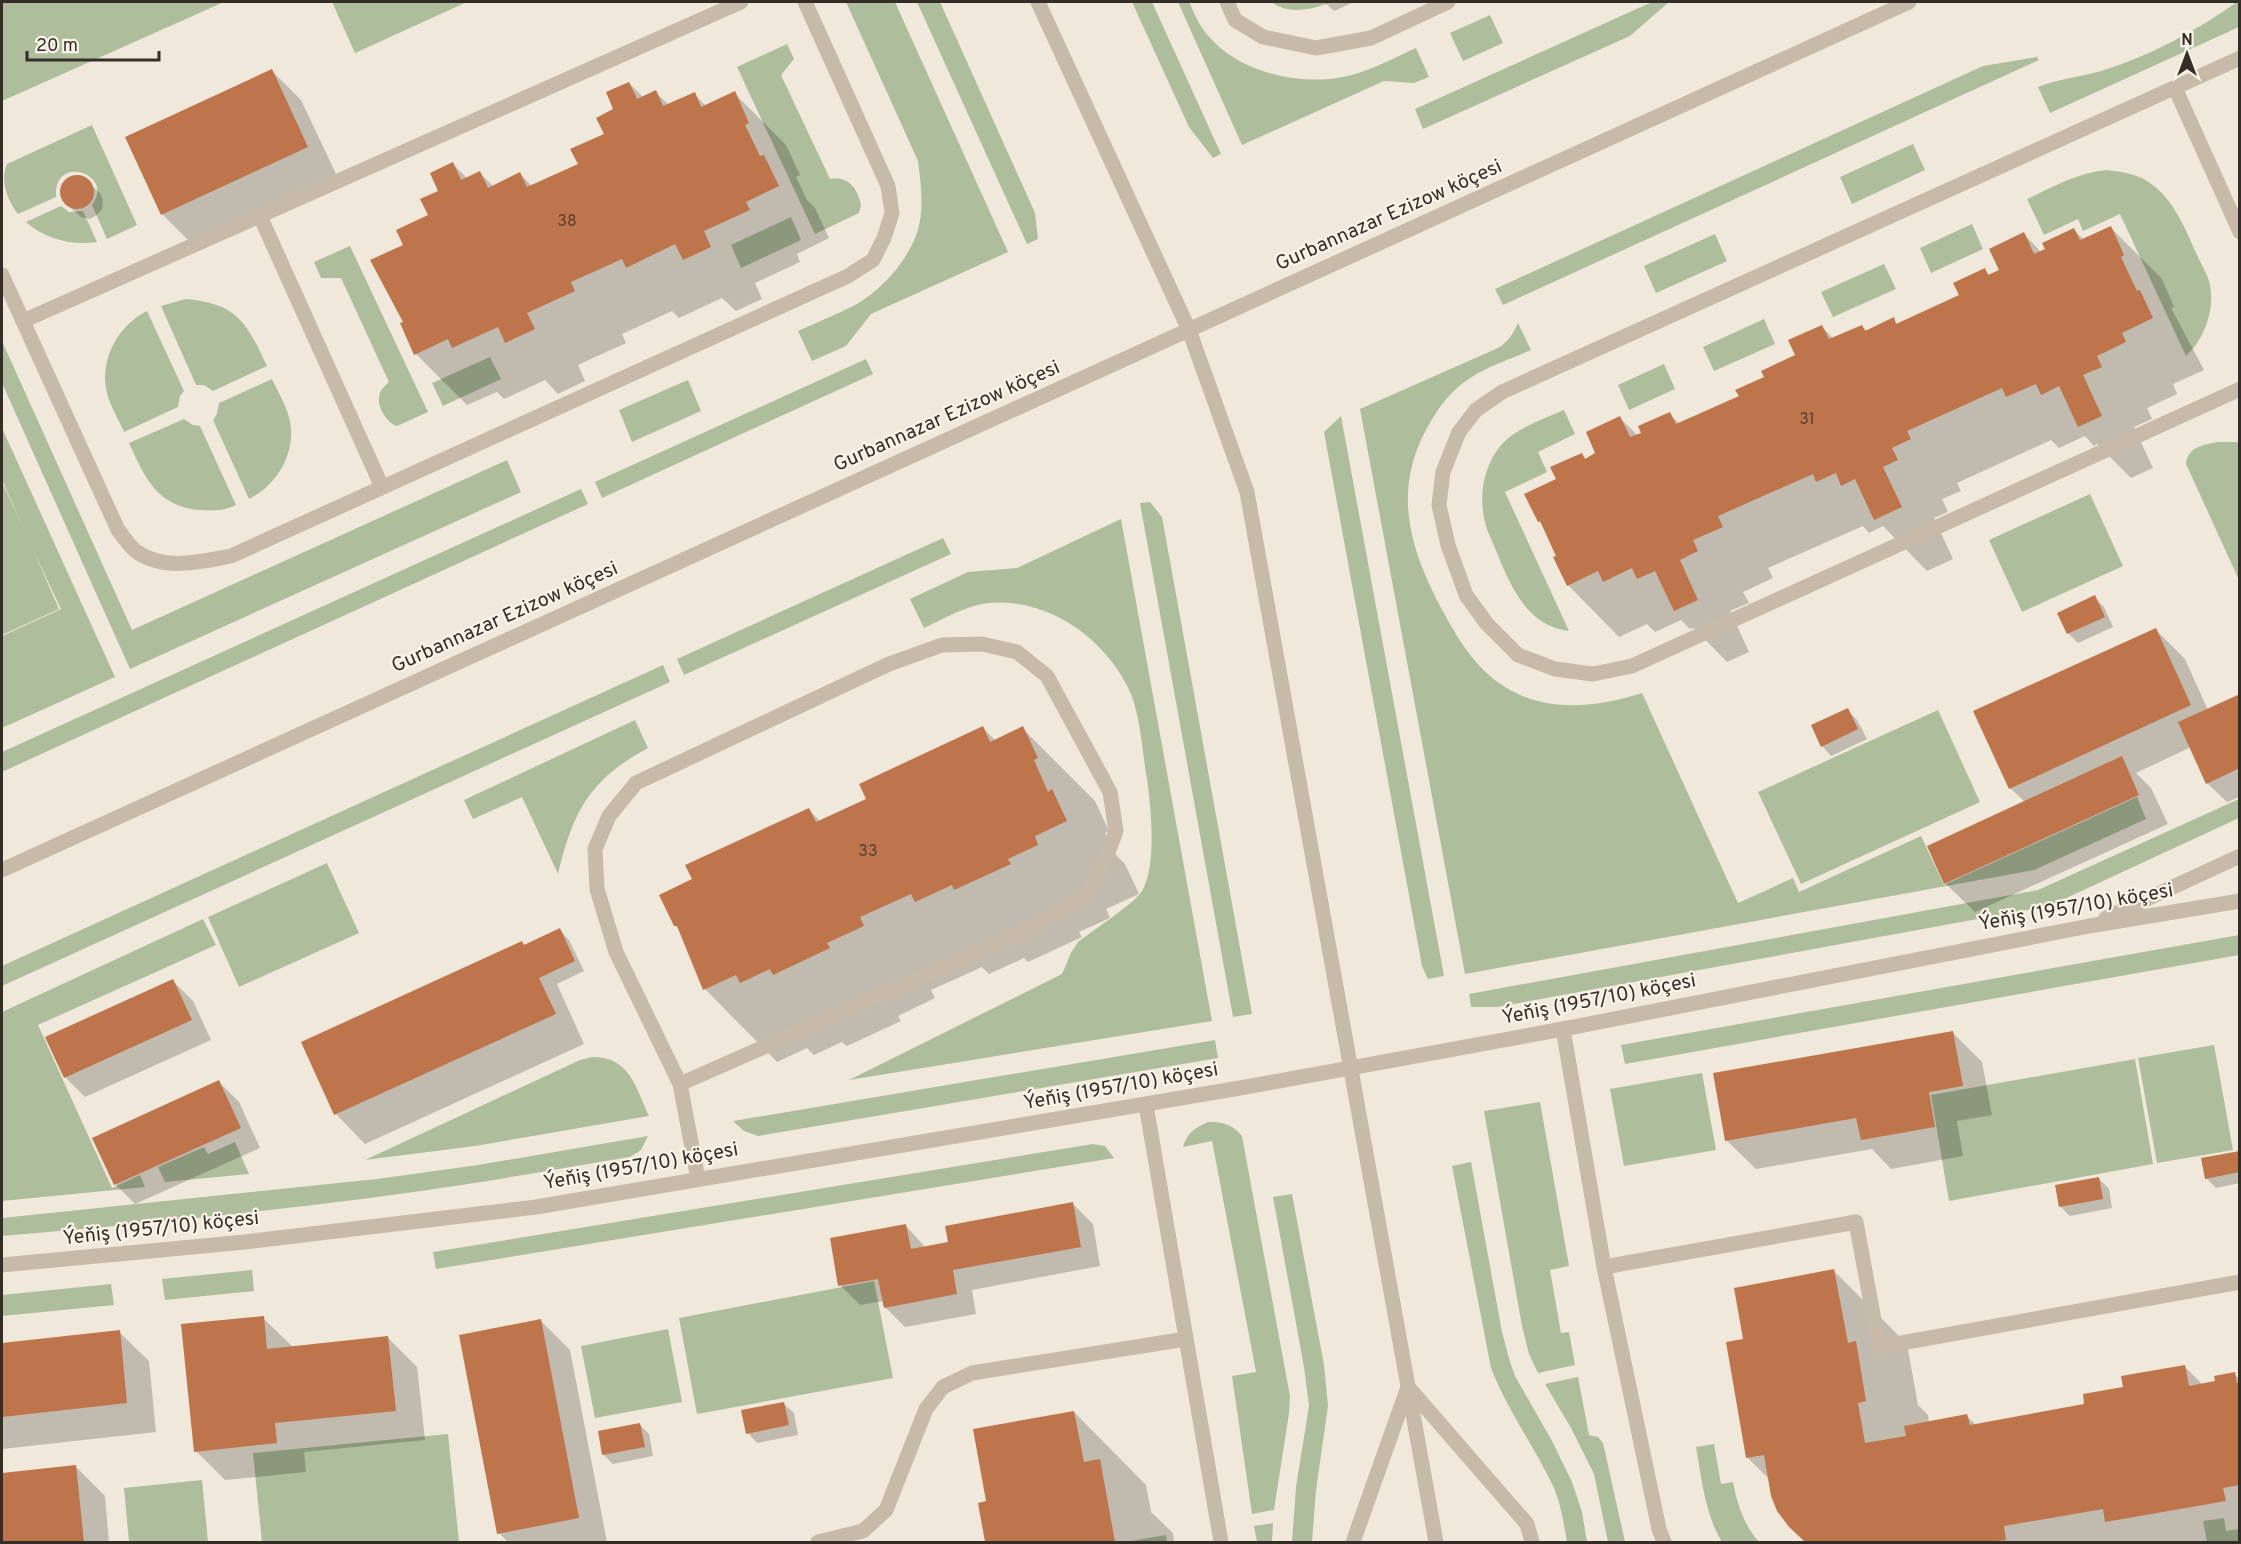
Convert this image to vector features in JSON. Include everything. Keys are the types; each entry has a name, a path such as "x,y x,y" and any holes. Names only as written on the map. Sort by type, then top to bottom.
{"street":[{"path":"22,321 741,2"},
{"path":"2,275 118,530 136,552 160,562 190,564 231,556 848,276 873,260 884,238 892,213 888,186 805,2"},
{"path":"1038,2 1189,330 1246,492 1436,1542"},
{"path":"1227,2 1236,20 1263,37 1316,48 1371,39 1448,2"},
{"name":"Gurbannazar Ezizow köçesi","path":"2,870 1910,2"},
{"path":"2240,58 1502,392 1476,410 1459,432 1443,472 1439,505 1448,545 1466,596 1486,624 1518,655 1555,669 1593,674 1632,666 2240,389"},
{"path":"2175,88 2240,232"},
{"path":"260,216 382,487"},
{"path":"680,1084 1033,928 1085,896 1103,866 1116,831 1110,792 1047,676 1017,652 982,644 942,645 889,663 636,783 609,816 595,849 597,889 616,952 680,1084 698,1179"},
{"path":"2089,926 2240,856"},
{"name":"Ýeňiş (1957/10) köçesi","path":"2,1265 245,1242 536,1207 1146,1105 1563,1029 2089,926 2240,901"},
{"path":"1563,1029 1604,1267 1659,1529 1664,1542"},
{"path":"1146,1105 1221,1542"},
{"path":"1604,1267 1856,1222 1878,1347 2240,1282"},
{"path":"818,1542 863,1531 886,1510 926,1409 943,1387 972,1373 1186,1339"},
{"path":"1353,1542 1408,1387"},
{"path":"1408,1387 1527,1524 1532,1542"}],"green space":[{"path":"2,2 224,2 2,101"},
{"path":"332,2 467,2 355,53"},
{"path":"846,2 895,2 1008,252 871,314 846,346 812,361 798,331 857,304 885,282 902,262 914,241 921,213 918,161"},
{"path":"917,2 940,2 1035,213 1038,239 1027,244"},
{"path":"1132,2 1152,2 1221,154 1213,158 1189,127"},
{"path":"1178,2 1189,2 1199,23 1211,39 1227,53 1265,72 1307,79 1348,76 1416,48 1429,77 1414,83 1384,81 1242,145"},
{"path":"1271,2 1331,2 1316,7 1293,10"},
{"path":"1652,2 1669,2 1630,36 1423,129 1415,109"},
{"path":"2239,2 2239,27 2050,113 2038,87 2101,71 2137,58 2189,33"},
{"path":"1490,15 1503,43 1463,61 1450,33"},
{"path":"787,44 794,59 781,75 830,179 842,179 851,184 861,205 859,213 815,234 737,67"},
{"path":"2037,57 2039,60 1503,305 1495,289 1983,66"},
{"path":"92,125 137,225 107,239 92,205 97,194 96,184 82,173 72,172 64,175 58,183 56,197 18,214 6,190 4,177 7,164"},
{"path":"1913,144 1925,170 1852,204 1840,177"},
{"path":"2106,170 2124,172 2142,178 2161,193 2182,222 2206,273 2211,295 2207,324 2198,342 2186,356 2120,214 2083,231 2078,219 2044,235 2027,199 2075,177"},
{"path":"61,206 69,212 83,211 97,242 78,243 59,240 42,233 26,222"},
{"path":"791,217 801,240 741,268 731,245"},
{"path":"1972,224 1983,249 1931,273 1920,248"},
{"path":"1715,234 1727,261 1656,293 1644,266"},
{"path":"350,246 428,412 397,426 389,421 379,403 380,393 389,382 341,278 321,278 314,262"},
{"path":"1884,264 1896,289 1833,317 1821,292"},
{"path":"186,299 218,305 238,318 253,338 267,366 213,391 204,385 196,385 161,306"},
{"path":"147,311 184,391 180,396 178,407 124,432 107,394 106,365 120,333"},
{"path":"1764,319 1775,344 1714,371 1703,347"},
{"path":"1518,323 1531,350 1481,371 1455,390 1432,419 1415,454 1408,501 1415,547 1423,570 1459,639 1484,670 1505,687 1533,700 1564,705 1595,704 1642,693 1738,903 1793,878 1799,892 1921,836 1944,885 2137,797 2146,819 2034,870 1465,974 1360,409 1498,348 1510,337"},
{"path":"2,341 132,630 507,460 521,492 130,669 2,383"},
{"path":"490,357 501,379 443,406 432,383"},
{"path":"866,359 873,374 602,498 595,482"},
{"path":"1664,364 1675,389 1629,410 1618,385"},
{"path":"272,379 289,417 290,445 276,477 249,499 213,420 219,403"},
{"path":"688,380 701,411 632,442 619,410"},
{"path":"1564,410 1575,434 1538,452 1547,472 1505,492 1569,631 1552,627 1538,618 1516,594 1488,532 1482,505 1485,476 1497,451 1506,440 1528,426"},
{"path":"1341,416 1444,976 1428,979 1422,966 1324,432"},
{"path":"184,419 193,425 200,426 236,505 213,510 185,507 163,496 147,479 129,443"},
{"path":"2,428 115,677 2,728 2,636 61,609 34,552 59,609 2,635 2,482 24,529 2,480"},
{"path":"2218,442 2239,442 2239,580 2186,464 2193,450"},
{"path":"581,489 588,504 2,772 2,752"},
{"path":"2090,494 2123,566 2022,612 1989,540"},
{"path":"1150,502 1162,517 1252,1014 1233,1017 1140,503"},
{"path":"1121,519 1212,1021 849,1080 1062,974 1078,942 1123,909 1142,891 1150,867 1152,836 1149,791 1141,736 1131,694 1106,655 1090,638 1071,624 1051,613 1028,606 1006,603 982,604 960,611 924,628 910,599 968,572 1017,568"},
{"path":"943,538 951,554 684,675 677,659"},
{"path":"663,665 670,682 2,986 2,966"},
{"path":"1938,710 1980,802 1801,884 1758,792"},
{"path":"635,720 648,748 612,772 587,799 570,832 558,874 522,797 473,819 464,800"},
{"path":"2239,799 2239,818 2049,906 1497,1007 1471,1007 1469,994 2038,890"},
{"path":"327,863 359,933 239,987 208,917"},
{"path":"203,919 216,945 38,1025 112,1188 140,1175 145,1187 2,1201 2,1012"},
{"path":"2239,935 2239,955 1625,1064 1621,1045"},
{"path":"1215,1040 1218,1058 758,1136 744,1131 733,1121"},
{"path":"2214,1045 2233,1150 2157,1163 2138,1058"},
{"path":"592,1057 615,1062 630,1075 649,1116 475,1146 365,1160 580,1060"},
{"path":"2135,1059 2153,1164 1949,1201 1931,1095"},
{"path":"1702,1073 1716,1150 1624,1166 1610,1089"},
{"path":"1540,1102 1569,1266 1550,1270 1561,1333 1569,1332 1575,1365 1538,1373 1529,1354 1522,1326 1484,1111"},
{"path":"1208,1122 1227,1124 1242,1136 1290,1396 1274,1510 1252,1514 1232,1376 1256,1372 1212,1141 1183,1147 1192,1132"},
{"path":"648,1136 641,1150 630,1157 481,1182 302,1206 2,1236 2,1218 377,1179 478,1165"},
{"path":"235,1142 249,1174 165,1182 158,1167 204,1147 208,1154"},
{"path":"1093,1144 1105,1146 1114,1158 436,1269 433,1252"},
{"path":"1471,1162 1502,1332 1510,1362 1515,1376 1552,1441 1572,1482 1582,1512 1587,1542 1567,1542 1554,1488 1505,1399 1491,1368 1452,1166"},
{"path":"1292,1194 1324,1365 1328,1406 1316,1490 1312,1542 1292,1542 1296,1487 1309,1406 1273,1197"},
{"path":"252,1270 254,1291 165,1300 162,1279"},
{"path":"874,1281 893,1378 697,1414 679,1318"},
{"path":"111,1284 114,1305 2,1316 2,1295"},
{"path":"668,1329 682,1402 595,1418 581,1346"},
{"path":"1578,1377 1589,1435 1598,1437 1603,1443 1625,1542 1608,1542 1594,1474 1545,1384"},
{"path":"448,1434 459,1542 262,1542 253,1453"},
{"path":"1714,1444 1721,1484 1733,1482 1742,1514 1749,1529 1759,1542 1722,1542 1716,1531 1705,1496 1696,1447"},
{"path":"202,1480 208,1542 129,1542 124,1488"},
{"path":"2224,1518 2226,1531 2239,1529 2239,1542 2207,1542 2203,1521"},
{"path":"1273,1523 1272,1542 1257,1542 1254,1526"},
{"path":"1166,1535 1167,1542 1131,1542 1131,1541"}],"building":[{"path":"272,69 308,147 161,215 125,137"},
{"path":"629,82 637,99 656,90 663,106 695,92 701,107 735,91 749,123 745,125 760,156 764,155 779,186 746,202 750,210 704,231 711,247 683,260 675,244 626,268 622,259 571,282 575,291 527,313 535,329 505,343 498,327 452,348 448,339 414,355 400,323 403,322 370,260 403,245 396,230 428,215 420,199 438,191 430,173 453,162 461,180 480,171 488,188 520,172 527,187 578,164 570,149 604,134 596,118 613,109 606,92"},
{"path":"77,175 89,180 94,192 89,204 77,209 65,204 60,192 65,180"},
{"path":"2111,226 2124,255 2121,257 2153,318 2122,333 2126,342 2097,356 2102,367 2083,375 2102,416 2078,427 2059,386 2041,395 2036,384 2006,397 2002,388 1907,431 1911,439 1892,448 1898,460 1883,467 1902,507 1874,520 1855,479 1841,486 1836,473 1816,482 1813,474 1718,516 1723,527 1693,540 1698,551 1680,560 1698,600 1674,611 1655,571 1637,579 1632,568 1603,582 1598,571 1567,586 1553,557 1556,556 1540,521 1538,522 1524,494 1556,479 1550,467 1582,453 1585,459 1595,453 1586,432 1620,416 1630,437 1641,433 1638,426 1670,412 1676,424 1739,396 1735,390 1764,377 1761,371 1795,355 1788,340 1822,325 1829,339 1862,325 1865,331 1894,317 1896,324 1959,295 1953,283 1985,268 1988,275 1999,270 1989,249 2024,232 2034,254 2045,249 2042,243 2074,228 2080,240"},
{"path":"2095,595 2105,617 2067,634 2057,613"},
{"path":"2156,628 2191,705 2009,789 1973,711"},
{"path":"2240,694 2240,768 2206,784 2178,722"},
{"path":"1848,708 1858,729 1821,747 1811,725"},
{"path":"983,726 990,742 1023,726 1038,758 1034,760 1048,792 1052,789 1067,821 1035,836 1038,845 1008,859 1011,864 954,890 952,885 915,902 911,894 860,917 864,926 827,943 830,948 773,975 770,969 740,983 736,975 703,990 677,926 674,926 659,895 692,879 685,865 809,808 816,822 866,799 859,784"},
{"path":"2122,756 2139,795 1944,884 1927,846"},
{"path":"560,928 575,961 539,978 556,1014 334,1115 301,1042 522,941 524,945"},
{"path":"173,979 192,1020 64,1078 45,1037"},
{"path":"1953,1031 1963,1086 1929,1092 1935,1127 1861,1140 1856,1118 1725,1141 1713,1073"},
{"path":"219,1080 241,1128 114,1185 92,1138"},
{"path":"2240,1151 2240,1172 2205,1179 2201,1158"},
{"path":"2099,1177 2103,1199 2059,1207 2055,1185"},
{"path":"1073,1202 1081,1247 953,1270 957,1294 884,1308 878,1279 838,1286 830,1238 906,1224 911,1249 948,1242 945,1226"},
{"path":"1834,1269 1848,1343 1856,1341 1866,1401 1858,1403 1865,1443 1906,1436 1904,1426 1967,1414 1970,1425 2084,1404 2083,1394 2123,1387 2121,1376 2185,1365 2189,1386 2215,1381 2214,1376 2235,1372 2237,1383 2240,1382 2240,1485 2223,1488 2226,1501 2105,1522 2103,1509 2004,1526 2006,1540 1990,1542 1804,1541 1777,1511 1771,1496 1764,1455 1746,1458 1726,1342 1743,1339 1734,1288"},
{"path":"264,1316 267,1349 388,1336 396,1411 275,1423 277,1443 194,1452 181,1324"},
{"path":"541,1319 579,1518 497,1534 459,1335"},
{"path":"120,1330 127,1403 2,1417 2,1343"},
{"path":"784,1402 789,1425 746,1434 741,1410"},
{"path":"1074,1411 1084,1462 1100,1459 1115,1542 985,1542 978,1503 986,1501 973,1429"},
{"path":"640,1423 645,1447 602,1455 598,1431"},
{"path":"76,1465 84,1542 2,1542 2,1473"}]}
